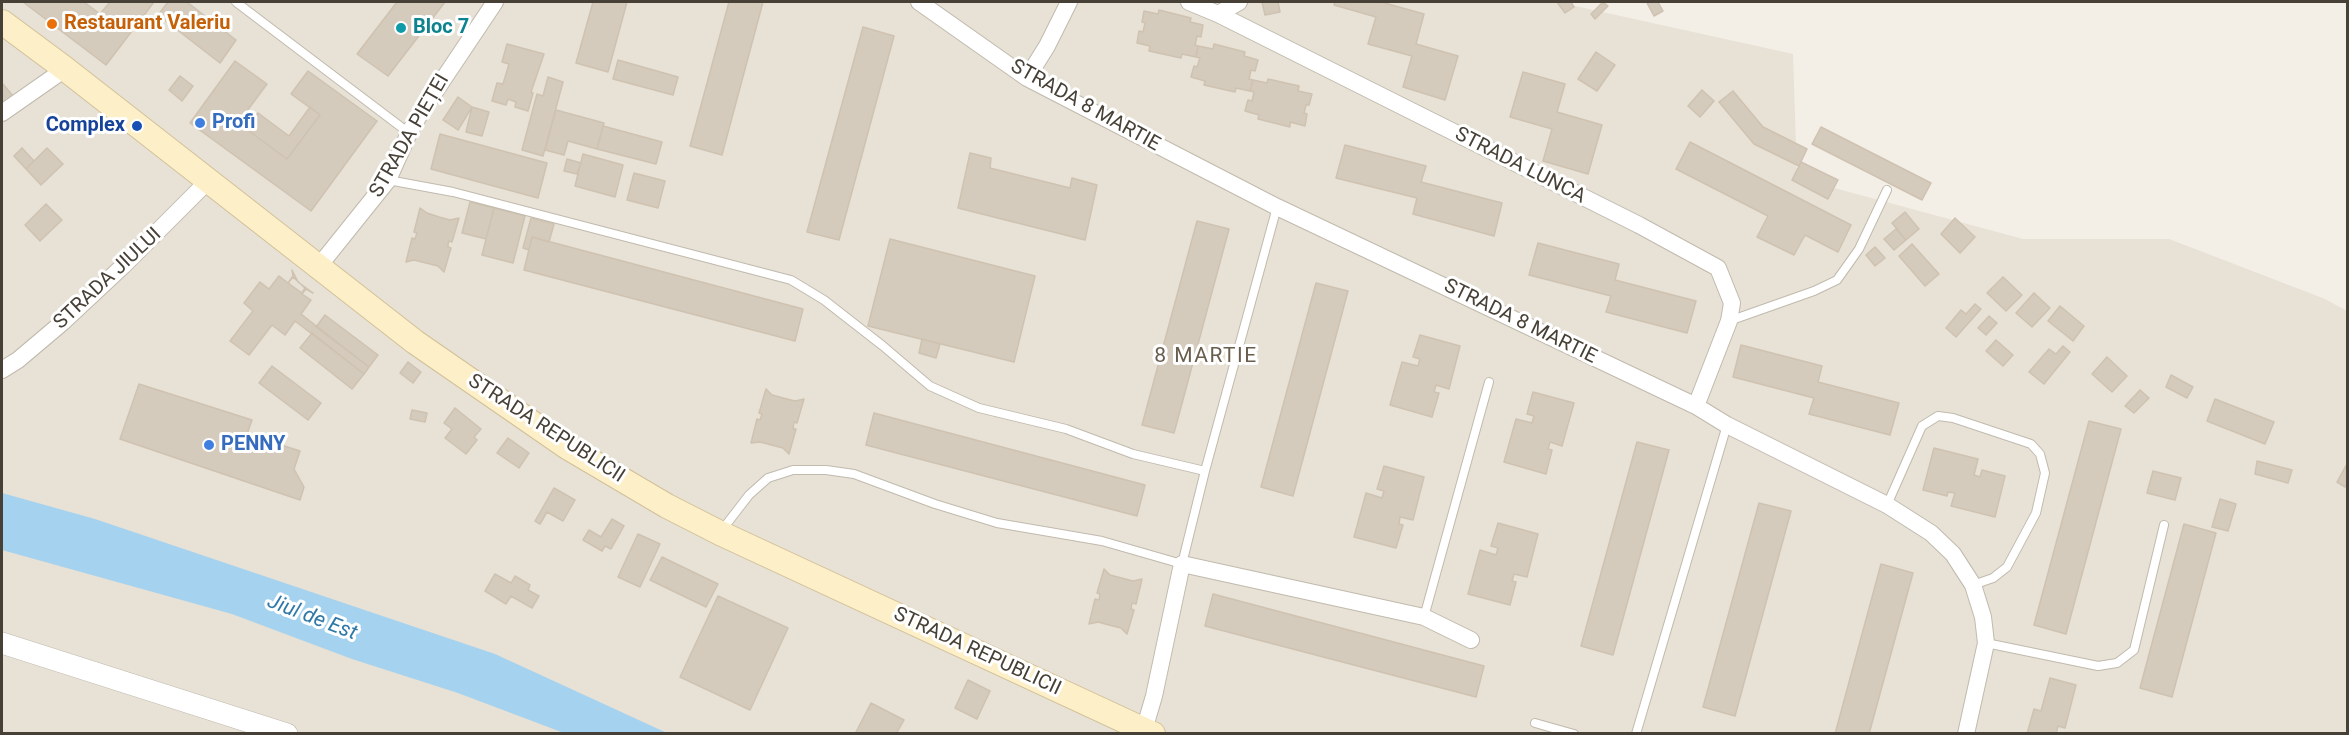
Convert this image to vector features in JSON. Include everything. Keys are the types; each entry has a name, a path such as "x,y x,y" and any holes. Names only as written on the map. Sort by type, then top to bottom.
{"main road":[{"name":"STRADA REPUBLICII","path":"2,22 416,342 567,447 667,506 720,533 1148,732"}],"street":[{"name":"STRADA PIEȚEI","path":"319,266 388,180 409,133 437,86 495,2"},
{"name":"STRADA 8 MARTIE","path":"919,2 1027,78 1277,207 1696,406 1727,425 1887,505 1931,533 1953,554 1973,585 1983,617 1986,643 1966,734"},
{"path":"1027,78 1047,46 1069,2"},
{"name":"STRADA LUNCA","path":"1189,2 1218,14 1639,225 1719,268 1732,303 1729,321 1696,406"},
{"path":"1218,14 1239,2"},
{"path":"2,113 64,68"},
{"name":"STRADA JIULUI","path":"2,370 18,360 63,322 123,267 208,181"},
{"path":"1148,732 1182,564 1424,617 1471,640"},
{"path":"2,642 287,734"}],"lane":[{"path":"236,2 409,133"},
{"path":"388,180 453,192 791,280 824,300 883,346 930,387 979,408 1066,429 1133,454 1205,471"},
{"path":"1729,321 1814,291 1837,280 1859,249 1887,190"},
{"path":"720,533 749,495 768,478 793,470 826,470 854,474 935,504 997,523 1102,541 1182,564 1277,207"},
{"path":"1424,617 1489,382"},
{"path":"1887,505 1922,426 1938,416 1953,418 2031,444 2040,454 2044,473 2036,513 2007,567 1993,578 1973,585"},
{"path":"1636,734 1727,425"},
{"path":"1986,643 2098,666 2117,663 2134,650 2164,525"},
{"path":"1535,723 1574,734"}],"shaded area":[{"path":"2,2 1557,2 1793,54 1797,178 2023,239 2169,239 2325,299 2347,311 2347,733 2,733"}],"water":[{"name":"Jiul de Est","path":"2,493 95,519 495,654 667,733 564,733 458,693 352,659 232,614 2,550"}],"building":[{"path":"23,2 84,2 100,14 110,2 154,2 106,65"},
{"path":"168,2 187,2 236,40 220,63 158,15"},
{"name":"Bloc 7","path":"397,2 445,2 388,76 357,54"},
{"path":"593,2 627,2 608,72 576,63"},
{"path":"729,2 763,2 722,155 690,146"},
{"path":"1262,2 1278,2 1280,12 1265,15"},
{"path":"1335,2 1381,2 1424,14 1416,44 1458,56 1445,100 1403,87 1412,56 1368,44 1376,17 1334,5"},
{"path":"1557,2 1571,2 1574,7 1565,13"},
{"path":"1603,2 1608,6 1595,19 1591,14"},
{"path":"1658,2 1663,11 1654,16 1647,3"},
{"path":"1159,10 1191,18 1190,22 1203,25 1201,37 1197,36 1195,45 1198,46 1196,57 1182,54 1181,58 1149,51 1150,46 1137,43 1139,31 1143,32 1145,23 1142,22 1144,11 1158,14"},
{"path":"863,27 894,36 839,240 807,232"},
{"path":"507,44 544,54 531,92 533,93 528,111 515,107 516,102 508,99 506,105 492,101 497,83 503,84 509,64 502,62"},
{"path":"1214,44 1245,52 1244,56 1258,60 1255,71 1251,70 1249,79 1253,80 1250,91 1236,88 1235,92 1204,85 1205,81 1191,77 1194,66 1197,67 1200,58 1196,57 1198,46 1213,49"},
{"path":"1596,52 1615,65 1597,91 1578,79"},
{"path":"618,60 678,77 673,95 613,79"},
{"path":"235,61 267,84 238,123 287,159 320,115 291,94 308,71 377,121 311,211 190,123"},
{"path":"1523,72 1565,84 1557,112 1602,125 1588,174 1543,161 1552,129 1510,117"},
{"path":"180,76 193,86 182,101 169,90"},
{"path":"548,77 563,82 543,156 522,150 537,94 543,96"},
{"path":"1268,79 1299,86 1298,91 1312,94 1304,113 1307,114 1305,126 1290,122 1290,127 1258,119 1259,115 1245,111 1248,100 1252,101 1254,92 1250,91 1253,80 1267,83"},
{"path":"2,83 14,97 2,105"},
{"path":"1702,90 1714,101 1700,117 1688,106"},
{"path":"1733,91 1763,127 1807,149 1799,166 1754,144 1719,102"},
{"path":"458,97 472,107 458,130 443,120"},
{"path":"310,107 320,115 287,159 238,123 246,112 255,118 258,113 289,136"},
{"path":"472,107 489,112 482,136 466,132"},
{"path":"556,110 604,123 597,149 568,141 564,155 545,150"},
{"path":"603,126 662,142 656,164 597,149"},
{"path":"1821,127 1931,183 1922,200 1812,144"},
{"path":"440,134 547,163 538,198 431,169"},
{"path":"1690,142 1851,225 1838,252 1805,235 1794,255 1757,237 1768,216 1676,169"},
{"path":"1345,145 1426,166 1421,182 1502,203 1494,236 1413,214 1417,198 1336,178"},
{"path":"22,148 34,161 26,169 14,156"},
{"path":"47,148 63,164 41,185 26,169"},
{"path":"970,153 991,158 990,168 1070,188 1072,178 1097,185 1085,240 958,208"},
{"path":"583,154 623,165 615,197 575,186"},
{"path":"567,159 581,163 577,174 564,171"},
{"path":"1801,162 1838,180 1828,199 1792,180"},
{"path":"634,173 665,181 658,208 627,200"},
{"path":"470,202 494,208 486,239 462,233"},
{"path":"46,204 62,220 40,241 25,225"},
{"path":"420,208 427,213 450,220 459,218 452,242 449,241 448,244 451,248 444,272 438,266 414,260 406,262 412,238 415,239 417,233 414,232"},
{"path":"494,208 525,216 513,263 482,255"},
{"path":"1905,212 1919,229 1906,240 1892,223"},
{"path":"531,218 554,224 549,242 532,237 529,250 523,248"},
{"path":"1955,218 1975,237 1960,253 1941,234"},
{"path":"1197,221 1229,229 1174,433 1142,425"},
{"path":"1896,229 1906,240 1894,250 1884,239"},
{"path":"532,237 803,309 795,341 524,270"},
{"path":"890,239 1035,276 1014,362 868,326"},
{"path":"1538,243 1619,264 1615,280 1696,301 1687,333 1606,312 1611,296 1529,275"},
{"path":"1912,244 1939,274 1925,286 1899,256"},
{"path":"1875,247 1885,258 1875,266 1866,255"},
{"path":"279,276 302,293 305,288 300,284 313,293 306,289 302,294 311,300 301,314 369,367 364,374 295,321 285,335 272,325 249,355 230,341 253,311 244,303 260,282 269,289"},
{"path":"2003,277 2022,295 2006,311 1987,293"},
{"path":"1316,283 1348,291 1293,496 1261,487"},
{"path":"2034,293 2050,308 2032,327 2016,313"},
{"path":"1975,304 1981,309 1956,337 1946,328 1961,310 1966,314"},
{"path":"2060,306 2084,326 2073,341 2048,321"},
{"path":"325,315 378,355 369,367 316,327"},
{"path":"1989,316 1997,323 1986,335 1978,328"},
{"path":"312,333 364,374 352,389 300,348"},
{"path":"1420,335 1460,346 1449,389 1436,385 1434,392 1439,393 1432,417 1390,405 1402,362 1418,366 1420,359 1413,357"},
{"path":"922,339 940,344 936,358 919,353"},
{"path":"1996,340 2013,355 2003,366 1986,351"},
{"path":"1741,345 1822,366 1818,382 1899,403 1890,435 1809,414 1814,398 1733,377"},
{"path":"2063,346 2070,352 2044,384 2029,372 2049,349 2056,354"},
{"path":"2107,357 2127,376 2112,392 2092,374"},
{"path":"408,362 421,372 413,383 400,373"},
{"path":"272,366 321,403 308,420 259,383"},
{"path":"2171,375 2193,387 2187,398 2166,387"},
{"name":"PENNY","path":"139,384 252,420 247,434 300,451 294,469 304,487 300,500 120,439"},
{"path":"766,389 772,395 783,398 795,401 804,399 797,423 794,422 793,429 796,429 789,454 783,448 760,442 751,443 757,419 760,420 762,414 759,413"},
{"path":"2140,390 2149,398 2134,413 2125,406"},
{"path":"1533,392 1574,403 1562,446 1550,442 1548,449 1552,450 1546,474 1504,462 1516,419 1532,423 1534,416 1527,414"},
{"path":"2215,399 2274,422 2265,444 2207,421"},
{"path":"455,408 481,429 474,437 477,440 466,454 445,438 452,429 444,423"},
{"path":"412,410 427,413 425,422 410,419"},
{"path":"874,413 1145,485 1137,516 866,445"},
{"path":"2089,421 2121,429 2066,634 2034,625"},
{"path":"508,438 529,453 519,468 497,453"},
{"path":"1637,442 1669,450 1613,655 1581,646"},
{"path":"1934,448 1978,459 1974,475 1980,477 1982,470 2005,476 1995,517 1951,506 1955,493 1948,492 1947,496 1923,490"},
{"path":"2257,461 2292,470 2288,483 2255,474"},
{"path":"2348,462 2348,481 2345,487 2337,482"},
{"path":"1384,466 1424,477 1413,520 1400,517 1399,524 1403,525 1396,548 1354,537 1366,493 1382,498 1384,491 1377,489"},
{"path":"2153,471 2181,478 2175,500 2147,493"},
{"path":"554,488 575,500 563,521 547,512 540,524 535,521"},
{"path":"2220,499 2236,504 2228,531 2212,527"},
{"path":"1759,503 1791,511 1735,716 1703,707"},
{"path":"612,519 624,526 611,549 605,546 602,551 583,540 589,530 601,537"},
{"path":"1498,523 1538,534 1527,577 1514,574 1512,581 1516,582 1510,605 1468,594 1480,550 1496,555 1498,548 1491,546"},
{"path":"2184,524 2216,533 2172,697 2140,688"},
{"path":"638,534 660,544 640,587 618,577"},
{"path":"662,557 718,584 706,607 650,580"},
{"path":"1881,564 1913,573 1869,734 1835,734"},
{"path":"1104,569 1110,575 1133,581 1142,579 1136,604 1132,603 1131,609 1134,610 1127,634 1121,628 1098,622 1089,624 1095,599 1099,600 1100,594 1097,593"},
{"path":"495,574 511,583 515,576 530,585 528,590 539,596 532,608 511,596 506,604 485,591"},
{"path":"1213,594 1484,666 1476,697 1205,626"},
{"path":"718,596 788,628 750,710 680,677"},
{"path":"2050,678 2076,685 2065,728 2058,726 2056,734 2027,734 2034,709 2041,711"},
{"path":"968,680 990,691 977,719 955,708"},
{"path":"871,703 904,720 896,734 855,734"}],"place":[{"name":"Restaurant Valeriu","path":"52,24"},
{"name":"Bloc 7","path":"401,28"},
{"name":"Profi","path":"200,123"},
{"name":"Complex","path":"137,126"},
{"name":"PENNY","path":"209,445"}],"district":[{"name":"8 MARTIE","path":"1206,357"}]}
